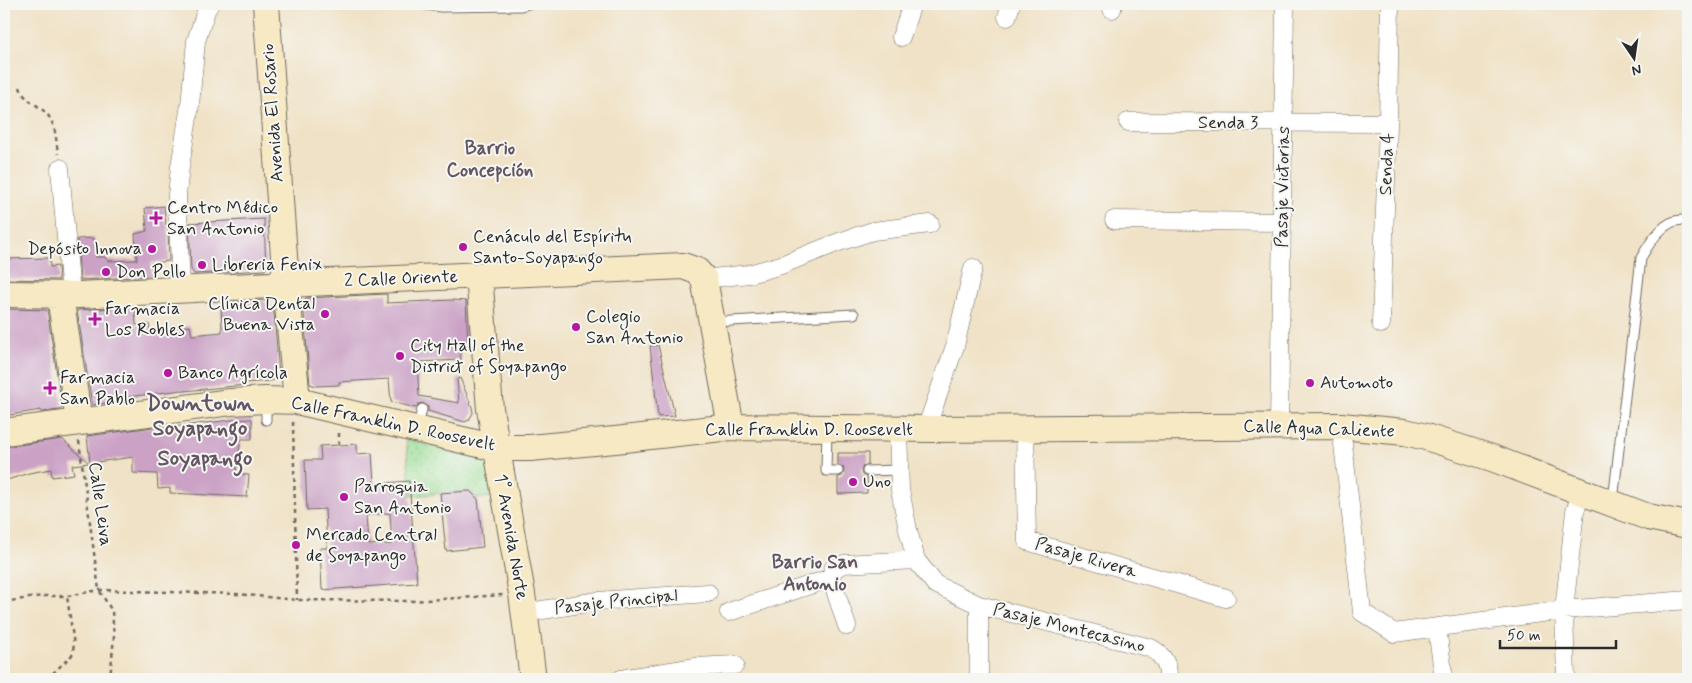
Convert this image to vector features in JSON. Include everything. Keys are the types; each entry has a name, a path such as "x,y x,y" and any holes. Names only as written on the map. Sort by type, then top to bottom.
{"main road":[{"name":"Avenida El Rosario","path":"266,4 286,284 297,401"},
{"name":"2 Calle Oriente","path":"4,294 142,296 181,289 683,266 697,271 704,279"},
{"name":"1° Avenida Norte","path":"478,275 480,358 523,603 533,679"},
{"path":"704,279 731,427"},
{"path":"66,296 79,422"},
{"name":"Calle Franklin D. Roosevelt","path":"4,432 231,402 266,410 297,401 341,418 390,429 420,420 496,448 530,448 587,443 731,427 930,429"},
{"name":"Calle Agua Caliente","path":"930,429 1341,426 1405,432 1492,458 1648,517 1688,525"}],"street":[{"path":"181,289 177,196 190,105 196,41 210,4"},
{"path":"901,37 912,4"},
{"name":"Pasaje Victorias","path":"1279,426 1285,4"},
{"name":"Senda 4","path":"1381,324 1390,4"},
{"name":"Senda 3","path":"1128,122 1388,123"},
{"path":"60,168 66,296"},
{"path":"1114,220 1282,222"},
{"path":"704,279 749,274 781,265 873,231 930,224"},
{"path":"930,429 955,346 973,268"},
{"path":"1341,426 1362,612 1394,633 1564,610 1688,600"},
{"name":"Pasaje Rivera","path":"1025,428 1027,541 1226,598"},
{"path":"847,626 832,578 833,568 844,564 916,560 901,498 898,429"},
{"path":"1566,679 1564,610 1575,511 1582,492"},
{"name":"Pasaje Montecasino","path":"916,560 935,584 979,605 1151,648 1161,655 1164,660 1168,671 1168,679"},
{"path":"729,612 832,578"},
{"name":"Pasaje Principal","path":"523,603 598,601 708,593"},
{"path":"979,605 979,679"},
{"path":"1437,628 1444,679"},
{"path":"622,679 687,674 735,665"}],"lane":[{"path":"425,4 440,7 521,6 528,4"},
{"path":"1613,503 1641,258 1651,240 1666,226 1684,220 1688,221"},
{"path":"711,323 854,314"},
{"path":"827,428 826,471 838,471"},
{"path":"868,470 899,470"}],"path":[{"path":"20,87 22,93 30,102 46,112 53,124 60,168"},
{"path":"297,401 292,411 297,600"},
{"path":"339,445 341,418"},
{"name":"Calle Leiva","path":"79,422 78,433 99,590"},
{"path":"99,590 112,611 114,636 110,679"},
{"path":"4,602 42,596 67,596 99,590 236,594 297,600 523,603"},
{"path":"47,679 72,655 74,645 67,596"}],"green space":[{"path":"406,439 484,460 487,463 493,496 478,499 470,491 411,496"}],"building":[{"path":"164,206 166,225 168,225 169,261 151,263 152,276 80,280 77,239 94,238 96,257 105,257 108,261 137,260 135,234 147,231 145,208"},
{"path":"264,219 266,269 193,273 191,269 189,223"},
{"path":"50,258 50,267 58,266 59,280 4,279 4,259"},
{"path":"387,294 387,303 466,301 468,344 460,345 461,360 417,362 419,396 459,403 457,379 460,378 472,407 473,413 469,420 465,422 428,411 428,407 423,403 418,404 416,408 391,402 389,379 339,382 339,385 316,386 310,384 303,301 306,298"},
{"path":"264,300 272,308 274,314 279,375 277,379 245,383 245,385 182,390 120,398 120,401 92,405 77,310 135,307 136,325 149,324 150,331 190,326 192,335 222,332 221,303"},
{"path":"4,309 47,310 62,407 60,410 41,412 41,410 4,416"},
{"path":"658,345 675,416 658,417 650,346"},
{"path":"252,419 252,439 241,439 236,474 249,475 247,497 170,493 170,488 158,489 157,474 133,473 133,457 90,463 87,436 153,427 156,427 156,429"},
{"path":"62,439 89,463 72,465 74,474 52,477 51,469 29,473 4,481 4,447"},
{"path":"357,444 357,454 372,453 374,484 409,481 417,583 322,590 320,548 327,548 325,509 307,510 305,460 321,460 320,446","holes":["390,513 392,544 368,545 366,515"]},
{"name":"Uno","path":"838,453 868,453 868,465 863,466 861,471 862,475 867,477 867,493 838,494 838,477 842,476 844,471 843,467 838,465"},
{"path":"470,491 478,499 483,547 446,551 440,493"}],"place":[{"name":"Centro Médico San Antonio","path":"156,218"},
{"name":"Cenáculo del Espíritu Santo-Soyapango","path":"463,247"},
{"name":"Depósito Innova","path":"152,249"},
{"name":"Libreria Fenix","path":"202,265"},
{"name":"Don Pollo","path":"106,272"},
{"name":"Clínica Dental Buena Vista","path":"325,314"},
{"name":"Farmacia Los Robles","path":"95,319"},
{"name":"Colegio San Antonio","path":"576,327"},
{"name":"City Hall of the District of Soyapango","path":"400,356"},
{"name":"Banco Agrícola","path":"168,373"},
{"name":"Automoto","path":"1310,383"},
{"name":"Farmacia San Pablo","path":"50,388"},
{"name":"Uno","path":"853,482"},
{"name":"Parroquia San Antonio","path":"344,497"},
{"name":"Mercado Central de Soyapango","path":"296,545"}],"district":[{"name":"Barrio Concepción","path":"490,159"},
{"name":"Downtown Soyapango","path":"200,416"},
{"name":"Soyapango","path":"205,459"},
{"name":"Barrio San Antonio","path":"815,573"}]}
